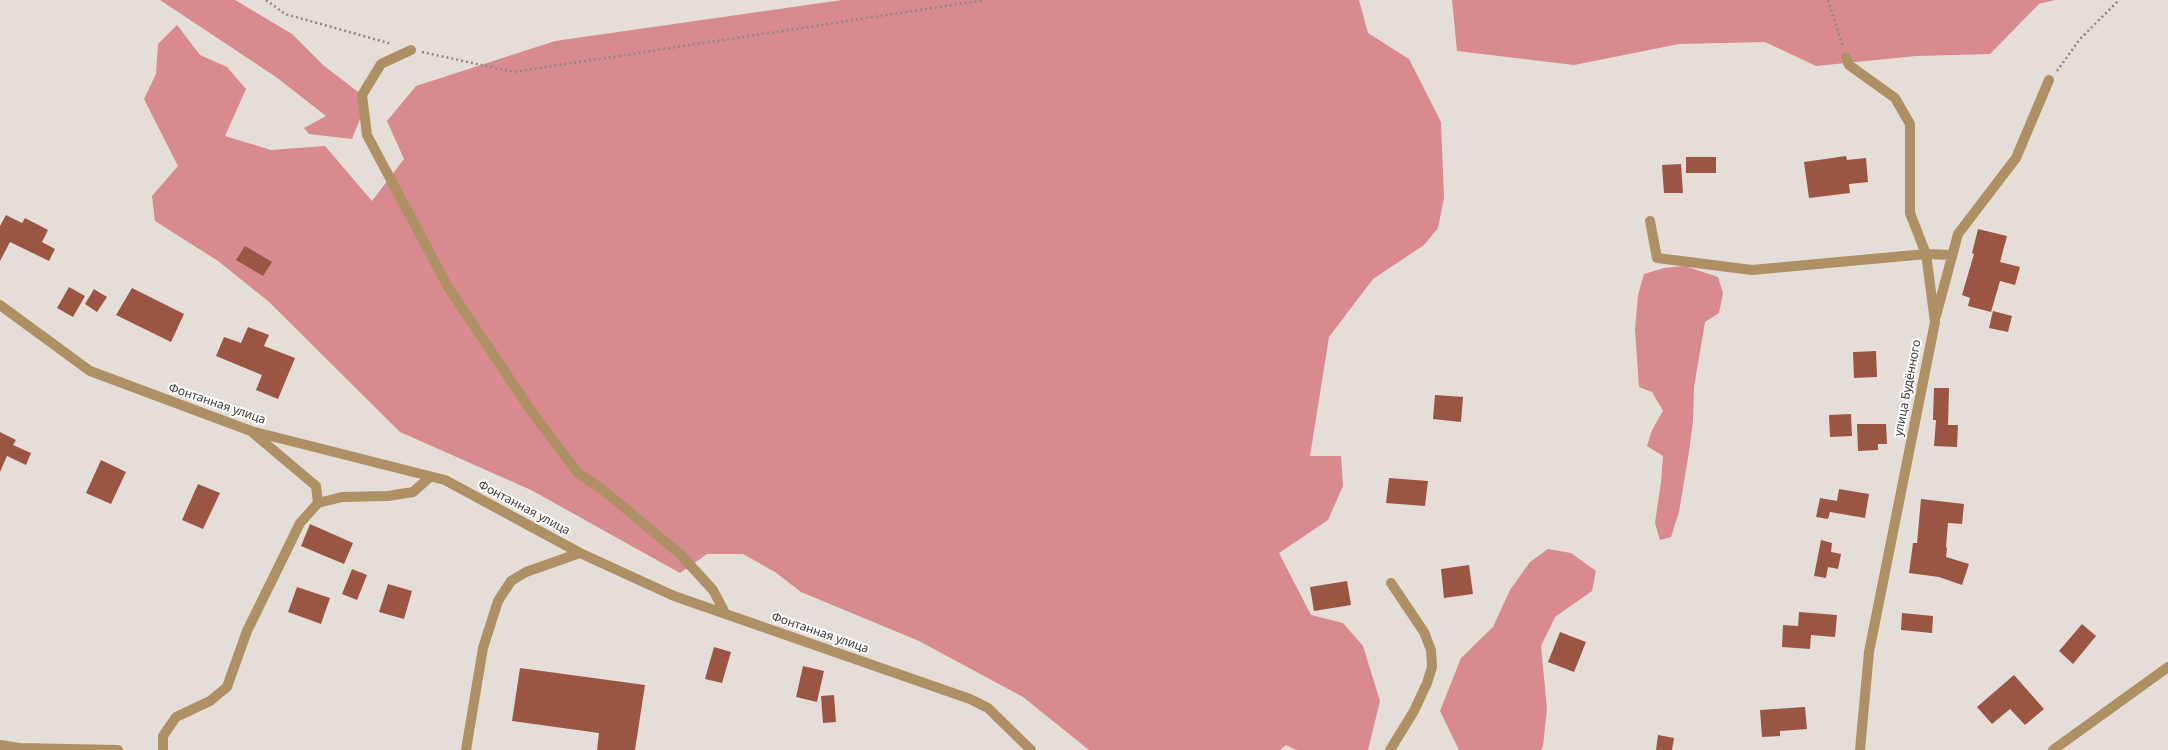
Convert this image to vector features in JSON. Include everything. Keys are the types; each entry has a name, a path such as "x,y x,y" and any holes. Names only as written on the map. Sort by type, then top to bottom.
{"street":[{"path":"412,50 381,64 362,95 367,135 448,287 539,421 578,473 602,490 680,554 713,590 725,613"},
{"name":"улица Будённого","path":"1846,58 1849,64 1895,98 1910,124 1910,213 1926,254 1935,322 1869,652 1860,750"},
{"path":"1935,322 1958,234 2016,158 2050,80"},
{"path":"1650,221 1657,258 1752,270 1926,254 1952,255"},
{"name":"Фонтанная улица","path":"0,305 90,371 251,431 445,480 580,552 674,596 970,699 988,708 1031,750"},
{"path":"251,431 316,486 318,503"},
{"path":"163,750 163,736 176,717 210,701 227,687 247,631 300,523 318,503 342,497 388,496 413,492 430,477"},
{"path":"466,750 483,648 498,601 511,581 526,572 580,552"},
{"path":"1390,750 1414,711 1427,683 1432,667 1431,650 1424,632 1391,583"},
{"path":"2053,750 2168,667"},
{"path":"0,746 20,748 118,750"}],"path":[{"path":"266,0 285,14 412,50 514,72 984,0"},
{"path":"1828,0 1846,58"},
{"path":"2050,80 2080,39 2119,0"}],"shaded area":[{"path":"160,0 235,0 292,34 323,65 362,95 364,109 352,139 309,134 304,128 326,116 276,77"},
{"path":"842,0 1359,0 1368,33 1409,59 1441,122 1444,198 1438,228 1424,245 1373,279 1329,337 1310,456 1341,456 1343,486 1328,520 1279,553 1311,615 1343,623 1363,646 1380,701 1368,750 1297,750 1286,745 1280,750 1089,750 1023,697 919,641 801,592 775,572 743,554 707,554 680,573 531,490 400,432 268,301 218,261 155,221 152,196 178,166 144,99 156,74 158,44 177,25 200,55 227,67 246,89 225,136 271,150 325,146 372,201 404,159 387,121 416,86 555,41"},
{"path":"1452,0 2055,0 2039,4 1990,54 1916,56 1816,66 1765,42 1679,44 1574,65 1457,51"},
{"path":"1685,266 1718,277 1723,293 1719,313 1705,322 1694,387 1693,421 1679,512 1671,537 1660,540 1655,523 1663,456 1647,446 1652,430 1663,411 1652,392 1639,387 1635,330 1638,295 1644,274 1664,268"},
{"path":"1548,549 1571,553 1596,571 1592,591 1555,617 1541,646 1547,709 1543,746 1541,750 1459,750 1440,711 1461,658 1493,627 1510,590 1530,562"}],"building":[{"path":"1846,156 1847,160 1866,158 1868,182 1849,184 1850,193 1809,198 1804,162"},
{"path":"1686,157 1716,157 1716,173 1686,173"},
{"path":"1681,164 1683,193 1664,193 1662,165"},
{"path":"6,215 22,223 25,218 48,230 42,242 55,249 49,261 10,242 0,261 0,226"},
{"path":"1978,229 2007,236 2000,262 2020,267 2015,285 2000,281 1991,312 1968,306 1970,298 1962,295 1974,254 1972,253"},
{"path":"245,246 272,262 263,276 236,260"},
{"path":"69,287 85,296 73,317 57,308"},
{"path":"132,288 184,314 171,342 116,315"},
{"path":"94,289 107,297 97,312 85,304"},
{"path":"1993,311 2012,316 2008,332 1989,328"},
{"path":"248,327 269,335 264,346 295,358 278,399 256,390 262,375 216,356 224,337 241,343"},
{"path":"1876,351 1877,377 1854,378 1853,352"},
{"path":"1934,388 1949,388 1948,425 1958,425 1957,447 1934,446 1936,420 1933,420"},
{"path":"1435,395 1463,397 1461,422 1433,419"},
{"path":"1851,414 1852,436 1830,437 1829,415"},
{"path":"1857,424 1886,424 1887,444 1878,444 1878,450 1858,451"},
{"path":"0,432 16,440 13,445 31,453 26,465 7,456 0,472"},
{"path":"101,460 126,472 111,504 86,493"},
{"path":"1389,478 1428,481 1425,506 1386,503"},
{"path":"198,484 220,493 203,529 182,520"},
{"path":"1839,489 1869,494 1865,518 1830,512 1828,519 1816,517 1820,498 1837,501"},
{"path":"1921,499 1964,504 1962,524 1948,523 1946,547 1946,557 1969,564 1962,585 1939,577 1909,573 1913,543 1917,543"},
{"path":"310,524 353,543 344,564 301,546"},
{"path":"1821,540 1832,543 1831,552 1841,554 1838,569 1828,567 1826,578 1814,576"},
{"path":"1469,565 1473,594 1444,598 1441,569"},
{"path":"352,569 367,575 357,600 342,594"},
{"path":"1347,581 1351,605 1314,611 1310,587"},
{"path":"388,584 412,591 404,619 379,612"},
{"path":"297,587 330,598 321,624 288,612"},
{"path":"1799,612 1837,615 1835,637 1811,635 1810,649 1782,647 1783,625 1798,626"},
{"path":"1902,613 1933,616 1932,633 1901,630"},
{"path":"2082,624 2096,636 2073,664 2059,651"},
{"path":"1560,632 1586,642 1574,672 1548,662"},
{"path":"714,647 731,652 722,683 705,679"},
{"path":"803,666 824,671 817,702 796,697"},
{"path":"520,668 645,685 635,750 597,750 599,733 512,721"},
{"path":"2014,675 2044,709 2025,725 2010,709 1992,724 1977,707"},
{"path":"834,695 836,722 823,723 821,696"},
{"path":"1805,707 1807,729 1780,731 1780,736 1762,737 1760,710"},
{"path":"1658,735 1674,738 1672,750 1656,750"}]}
